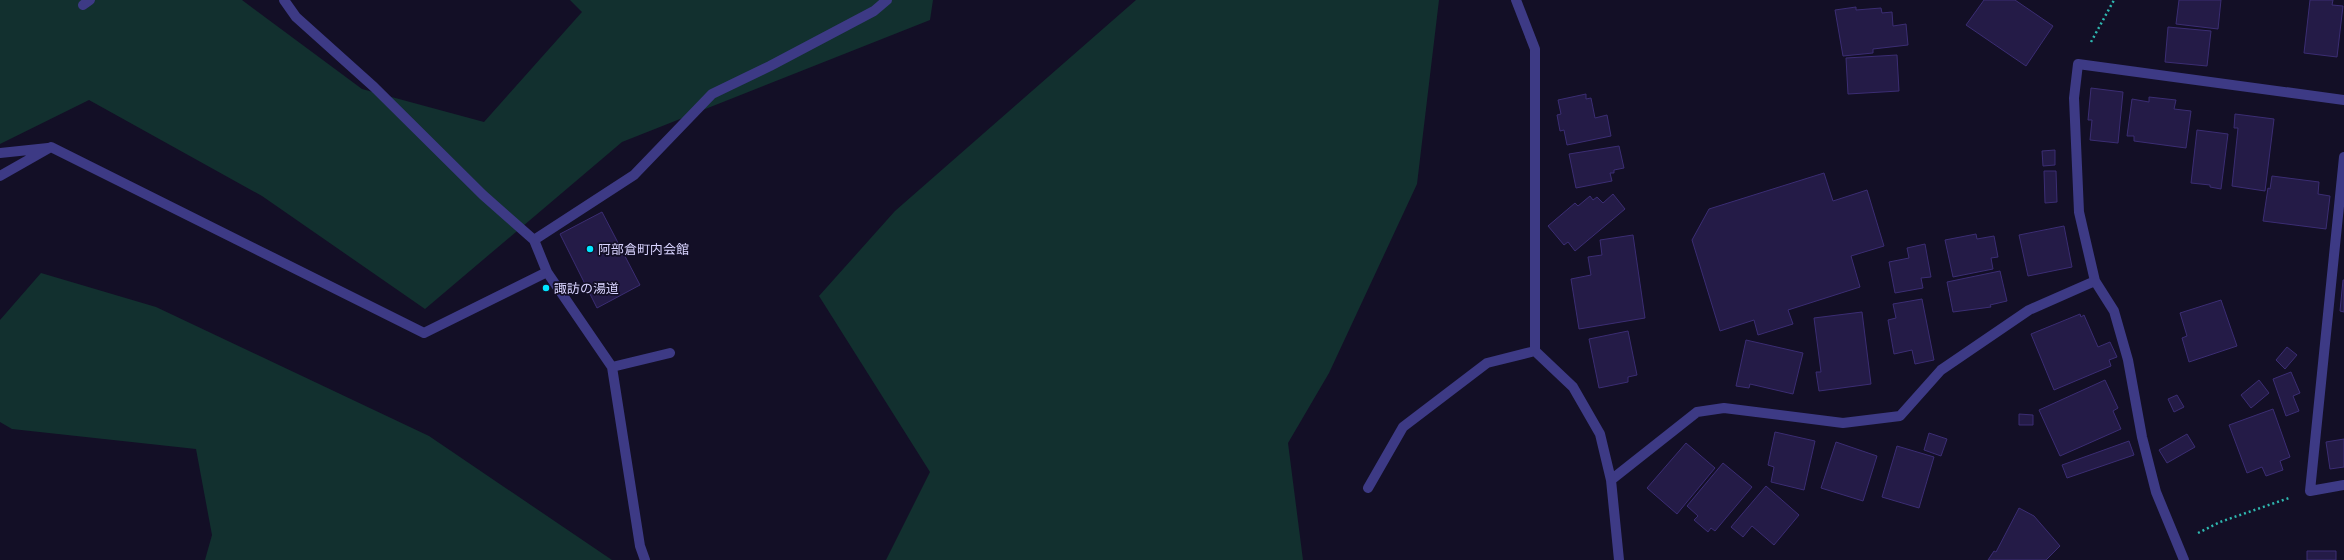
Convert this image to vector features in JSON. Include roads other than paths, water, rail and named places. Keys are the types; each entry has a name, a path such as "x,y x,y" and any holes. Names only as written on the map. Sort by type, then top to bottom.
{"street":[{"path":"284,0 296,17 374,87 483,195 534,240 547,272 612,367 640,546 645,560"},
{"path":"534,240 634,175 712,94 770,66 874,11 887,0"},
{"path":"1516,0 1535,49 1535,351 1573,387 1600,434 1611,480 1618,559"},
{"path":"2184,560 2179,544 2156,492 2142,437 2128,360 2114,311 2095,281 2079,212 2074,98 2078,64 2344,100"},
{"path":"0,153 51,147 424,333 547,272"},
{"path":"0,176 51,147"},
{"path":"2344,158 2310,491 2344,485"},
{"path":"1611,480 1697,412 1724,408 1843,423 1900,416 1941,370 2029,310 2095,281"},
{"path":"1368,488 1403,427 1487,364 1535,351"},
{"path":"612,367 670,353"}],"place":[{"name":"阿部倉町内会館","path":"590,249"},
{"name":"諏訪の湯道","path":"546,288"}]}
